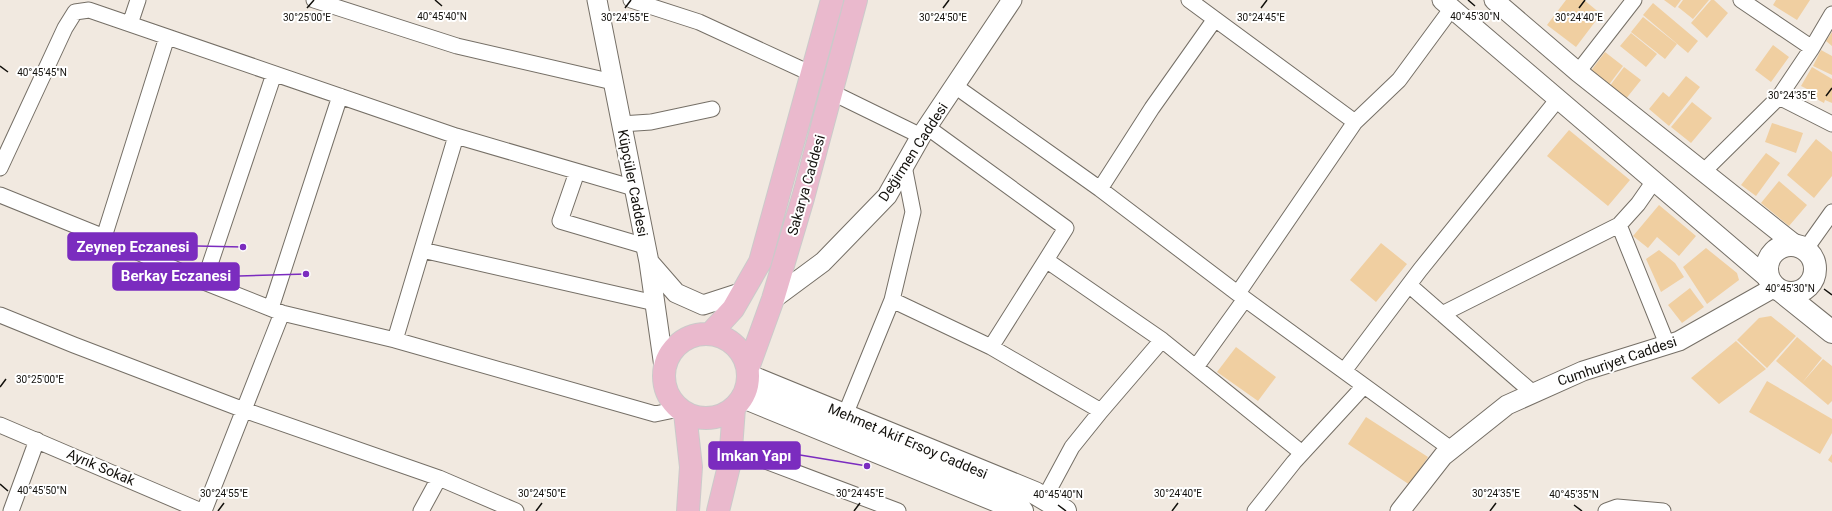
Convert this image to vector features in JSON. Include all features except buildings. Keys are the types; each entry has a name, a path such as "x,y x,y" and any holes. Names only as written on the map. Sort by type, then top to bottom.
{"main road":[{"name":"Sakarya Caddesi","path":"710,334 733,309 760,262 832,0"},
{"name":"Sakarya Caddesi","path":"748,372 773,299 803,198 856,0"},
{"path":"1832,277 1805,251 1790,245 1782,247 1773,254 1767,265 1767,273 1775,286 1832,332"},
{"path":"1775,286 1794,292 1801,290 1811,282 1814,269 1805,251"},
{"path":"718,511 730,462 738,403 747,387 748,372 743,355 735,345 723,337 710,334 698,334 686,338 676,345 669,355 664,367 663,378 671,401 682,411 698,418 710,418 723,415 738,403"},
{"name":"Mehmet Akif Ersoy Caddesi","path":"748,372 845,415 1044,499 1065,511"},
{"name":"Mehmet Akif Ersoy Caddesi","path":"738,403 1022,511"},
{"path":"682,411 691,467 688,511"}],"street":[{"path":"130,24 138,0"},
{"path":"314,0 457,46 613,82"},
{"name":"Küpçüler Caddesi","path":"597,0 647,254 664,367"},
{"path":"631,0 699,22 812,74"},
{"name":"Değirmen Caddesi","path":"773,299 823,262 887,196 924,132 1012,0"},
{"path":"1188,0 1355,122"},
{"path":"1494,0 1578,72 1805,251 1832,212"},
{"path":"1578,72 1634,0"},
{"path":"1741,0 1812,48"},
{"path":"1196,367 1355,122 1399,80 1447,4 1775,286"},
{"path":"0,168 65,28 77,6 456,136 634,188"},
{"path":"1703,172 1779,97 1812,48 1832,14"},
{"path":"1100,189 1152,108 1215,19"},
{"path":"104,237 167,37"},
{"path":"204,282 274,74"},
{"path":"955,86 1100,189 1242,296 1451,449"},
{"path":"831,92 924,132 1066,228 991,347"},
{"path":"203,511 244,410 276,311 340,96"},
{"path":"1779,97 1832,124"},
{"path":"1344,371 1409,285 1558,99"},
{"path":"621,124 651,122 712,109"},
{"path":"395,340 456,136"},
{"path":"845,415 892,300 913,212 904,166"},
{"path":"577,172 560,221 647,254 676,293 703,304 743,292"},
{"path":"1442,314 1619,225 1654,181"},
{"path":"0,195 104,237 204,282 276,311 395,340 655,414 682,411"},
{"path":"1619,225 1667,344"},
{"path":"422,250 655,303"},
{"path":"1046,260 1162,340 1302,453"},
{"path":"1409,285 1533,393"},
{"name":"Cumhuriyet Caddesi","path":"1400,511 1443,456 1506,404 1583,371 1679,341 1775,286"},
{"path":"892,300 991,347 1101,411"},
{"path":"0,315 81,348 244,410 439,478 516,511"},
{"path":"1044,499 1072,448 1101,411 1162,340"},
{"path":"1255,511 1302,453 1364,386"},
{"name":"Ayrık Sokak","path":"0,425 203,511"},
{"path":"11,511 37,440"},
{"path":"731,448 898,511"},
{"path":"422,511 439,478"},
{"path":"1606,511 1617,507 1663,511"}],"place":[{"name":"Zeynep Eczanesi","path":"243,247"},
{"name":"Berkay Eczanesi","path":"306,274"},
{"name":"İmkan Yapı","path":"867,466"}]}
